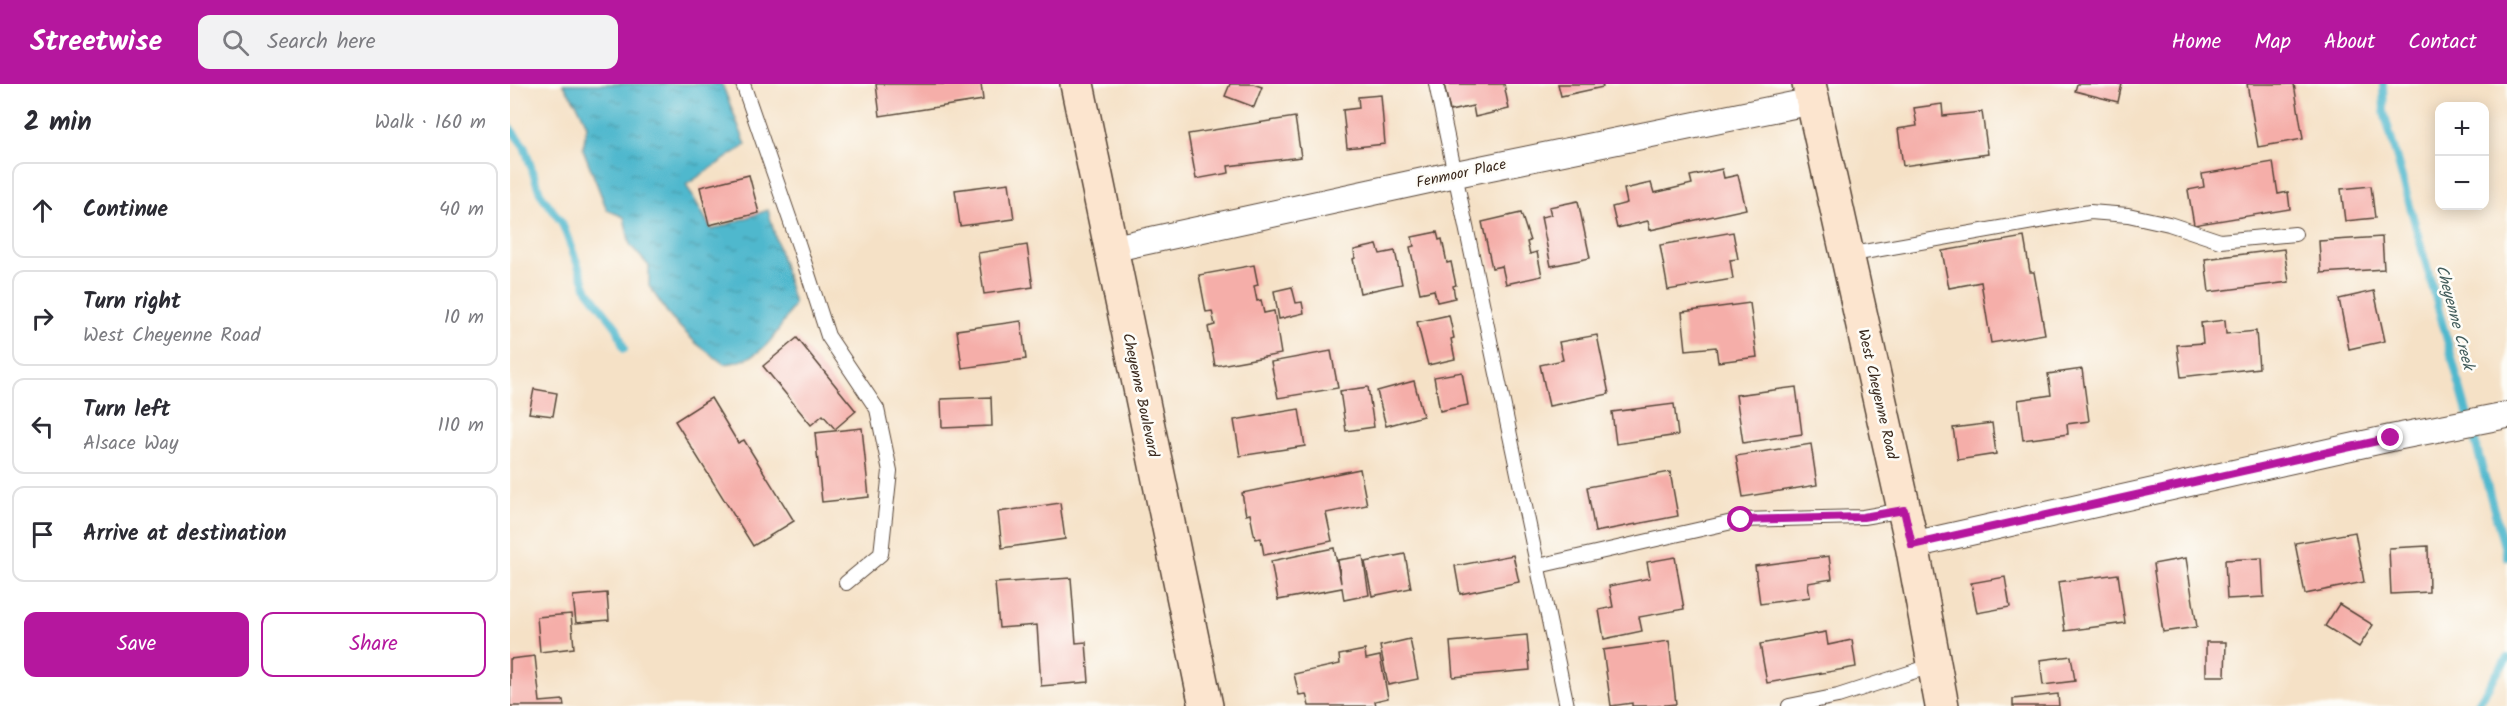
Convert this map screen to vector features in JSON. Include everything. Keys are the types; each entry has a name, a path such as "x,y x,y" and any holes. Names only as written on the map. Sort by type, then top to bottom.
{"main road":[{"name":"Cheyenne Boulevard","path":"1077,84 1206,706"},
{"name":"West Cheyenne Road","path":"1811,93 1912,545 1942,706"}],"street":[{"name":"Fenmoor Place","path":"1110,249 1456,174 1811,93"},
{"path":"1912,545 2391,438 2507,415"}],"lane":[{"path":"743,84 828,336 877,409 891,471 881,554 846,584"},
{"path":"1436,84 1567,706"},
{"path":"1847,255 2090,212 2128,215 2169,224 2220,241 2295,234"},
{"path":"1538,566 1741,520 1863,517 1904,510"},
{"path":"1789,706 1838,696 1934,665"}],"water":[{"path":"563,84 722,84 746,145 686,185 712,230 768,210 794,304 774,336 758,352 749,358 724,364 697,344 671,318 649,286 649,266 630,245 624,217 607,210 583,149 587,125 578,106"}],"building":[{"path":"876,84 981,84 983,100 880,116"},
{"path":"1230,84 1253,84 1262,87 1254,107 1225,96"},
{"path":"1444,84 1504,84 1509,109 1475,117 1473,106 1450,111"},
{"path":"1558,84 1602,84 1603,87 1561,96"},
{"path":"2077,84 2122,84 2118,102 2075,91"},
{"path":"2247,84 2294,84 2303,139 2258,147"},
{"path":"1381,95 1385,144 1347,148 1343,110 1359,108 1358,97"},
{"path":"1942,104 1943,116 1982,112 1988,154 1903,166 1898,129 1917,126 1914,108"},
{"path":"1295,117 1301,157 1228,166 1229,173 1196,179 1188,134"},
{"path":"2273,162 2278,194 2288,192 2290,209 2194,225 2188,190 2204,187 2202,174"},
{"path":"1722,169 1724,178 1738,175 1746,209 1650,230 1648,221 1617,228 1612,207 1627,203 1624,189 1651,183 1654,193 1692,184 1690,176"},
{"path":"749,175 759,213 709,225 700,187"},
{"path":"1009,183 1014,219 960,226 955,190"},
{"path":"2371,186 2375,218 2345,221 2341,189"},
{"path":"1578,201 1590,258 1551,266 1541,217 1551,215 1549,207"},
{"path":"1521,213 1530,241 1527,242 1530,254 1537,252 1542,276 1506,284 1502,266 1492,268 1482,222"},
{"path":"1437,232 1439,240 1442,239 1447,263 1451,262 1456,285 1453,286 1455,298 1437,302 1434,290 1420,293 1410,247 1414,246 1412,237"},
{"path":"1733,232 1738,259 1730,260 1733,279 1668,290 1660,245"},
{"path":"2024,237 2030,272 2034,272 2045,334 1991,343 1981,282 1949,288 1942,251"},
{"path":"2382,237 2384,269 2321,273 2319,241"},
{"path":"1027,245 1033,287 984,294 978,253"},
{"path":"1377,245 1380,254 1395,251 1402,284 1360,293 1353,259 1355,258 1354,250"},
{"path":"2284,249 2289,282 2209,292 2205,259"},
{"path":"1254,265 1258,285 1254,286 1257,301 1261,300 1264,313 1274,311 1281,354 1215,366 1208,327 1215,325 1212,311 1206,312 1199,275"},
{"path":"1292,287 1296,303 1302,302 1304,313 1279,319 1274,291"},
{"path":"2374,291 2385,341 2349,349 2339,299"},
{"path":"1750,303 1757,357 1718,362 1716,347 1686,350 1682,312"},
{"path":"1449,315 1454,338 1451,339 1455,359 1428,365 1417,322"},
{"path":"2225,320 2226,334 2256,331 2259,368 2181,377 2177,345 2203,343 2201,323"},
{"path":"1021,321 1026,359 962,368 957,330"},
{"path":"1597,335 1609,394 1549,406 1540,365 1563,360 1559,342"},
{"path":"797,338 856,411 835,429 823,415 811,425 763,366"},
{"path":"1331,351 1338,388 1278,398 1271,362"},
{"path":"2082,369 2089,421 2067,424 2068,434 2023,440 2018,400 2051,395 2048,374"},
{"path":"1462,372 1468,405 1440,411 1434,377"},
{"path":"1414,381 1423,416 1386,426 1377,391"},
{"path":"1368,387 1374,427 1346,431 1340,391"},
{"path":"1796,387 1802,434 1743,443 1736,395"},
{"path":"534,389 557,393 553,416 529,413"},
{"path":"991,397 992,426 942,428 941,399"},
{"path":"711,398 738,443 744,440 794,521 753,546 675,421"},
{"path":"1674,404 1678,435 1616,444 1612,412"},
{"path":"1299,409 1305,446 1240,456 1234,420"},
{"path":"1992,423 1996,454 1958,460 1953,428"},
{"path":"862,428 869,497 822,502 815,433"},
{"path":"1811,444 1817,485 1743,497 1736,456"},
{"path":"1360,469 1367,505 1326,513 1332,541 1264,555 1261,538 1255,539 1250,514 1246,515 1242,493"},
{"path":"1670,472 1678,516 1595,532 1587,487"},
{"path":"1060,503 1065,539 1002,548 998,512"},
{"path":"2355,532 2364,582 2305,594 2295,543"},
{"path":"2428,546 2429,592 2391,594 2389,548"},
{"path":"1334,548 1341,583 1338,560 1363,556 1369,595 1344,600 1342,588 1278,600 1271,561"},
{"path":"1405,554 1411,588 1372,596 1365,562"},
{"path":"1513,555 1519,582 1460,594 1455,566"},
{"path":"1829,556 1832,579 1808,583 1810,597 1760,604 1755,566"},
{"path":"1675,557 1684,609 1639,617 1642,631 1604,639 1599,610 1613,607 1609,586 1650,578 1647,562"},
{"path":"2186,558 2197,627 2163,632 2153,564"},
{"path":"2262,558 2264,597 2227,599 2225,560"},
{"path":"2118,574 2125,623 2065,631 2058,582"},
{"path":"2005,577 2010,607 1977,613 1971,583"},
{"path":"1071,578 1076,643 1086,642 1089,682 1041,686 1037,625 999,628 995,583"},
{"path":"607,593 609,620 576,623 573,596"},
{"path":"2339,604 2373,625 2359,647 2325,626"},
{"path":"571,614 574,648 540,652 537,617"},
{"path":"1826,632 1828,645 1852,640 1856,667 1767,683 1760,644"},
{"path":"1527,635 1530,670 1453,677 1450,642"},
{"path":"1410,639 1418,679 1388,685 1380,646"},
{"path":"1669,641 1676,704 1632,706 1632,703 1611,706 1603,650"},
{"path":"2206,642 2226,642 2225,676 2206,676"},
{"path":"1365,650 1366,659 1380,656 1388,698 1375,701 1376,706 1309,706 1306,694 1299,695 1294,674 1340,664 1339,655"},
{"path":"535,656 540,702 563,700 564,706 510,706 510,659"},
{"path":"2071,656 2075,681 2043,685 2040,660"},
{"path":"2058,694 2059,706 2013,706 2013,699"}],"waterway":[{"name":"Cheyenne Creek","path":"2383,84 2384,112 2507,557"},
{"path":"510,128 524,146 540,193 562,223 587,289 617,328 624,349"},
{"name":"Cheyenne Creek","path":"2476,706 2507,658"}],"route":[{"path":"1741,520 1863,517 1904,510 1912,545 2391,438"}]}
